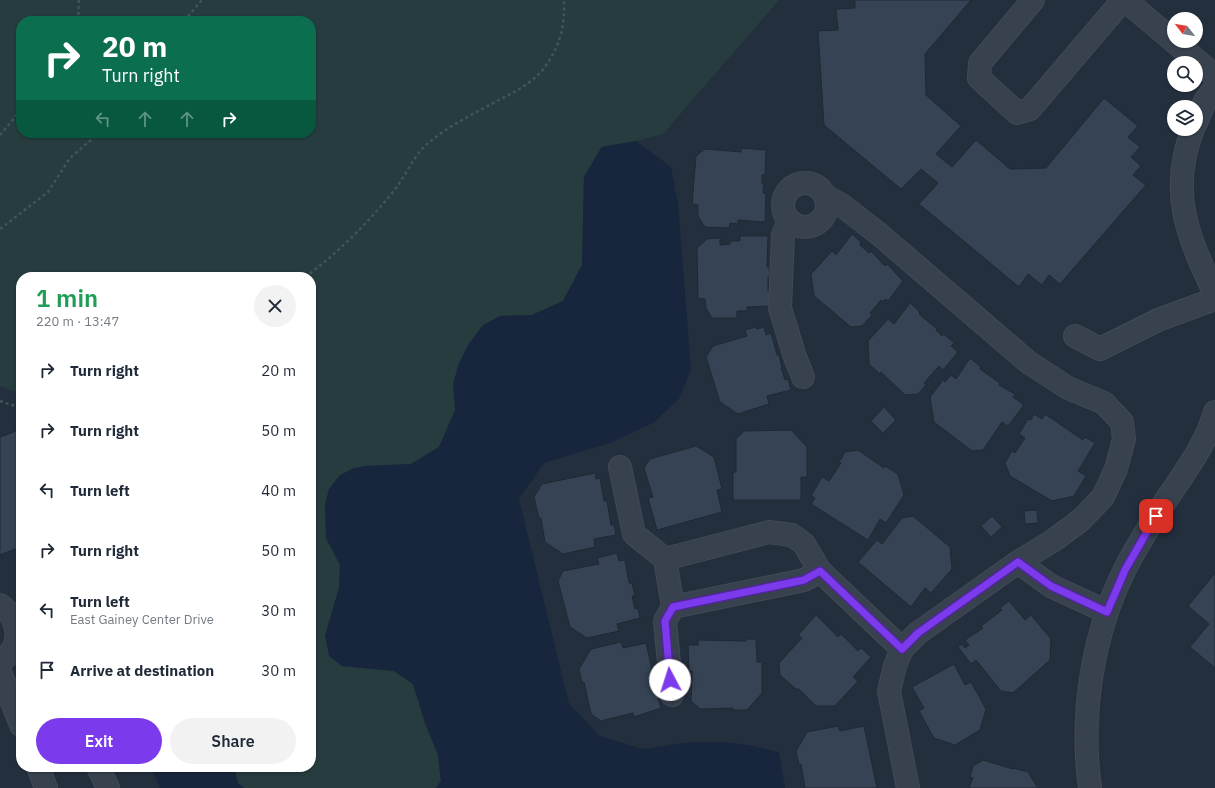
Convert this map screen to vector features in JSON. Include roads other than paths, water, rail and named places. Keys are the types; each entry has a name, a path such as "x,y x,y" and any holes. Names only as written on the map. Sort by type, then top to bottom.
{"street":[{"path":"1033,0 980,63 979,78 1017,112 1030,109 1124,0 1215,76"},
{"path":"1203,106 1215,88"},
{"path":"1191,136 1181,184 1184,218 1194,250 1215,294"},
{"path":"826,196 827,210 824,217 817,224 806,227 800,226 789,220 785,215 783,204 786,193 794,185 809,183 818,186 826,196 843,206 879,234 1028,362 1068,388 1104,403 1122,422 1124,439 1116,469 1103,496 1081,520 1054,540 1018,562 918,633 902,649 895,666 889,691 908,788"},
{"path":"789,220 783,234 780,308 795,357 803,377"},
{"path":"1075,336 1100,349 1158,320 1215,299"},
{"path":"1090,788 1087,722 1094,665 1107,612 1125,570 1201,445 1215,412"},
{"path":"620,467 634,534 665,559 673,607 665,621 672,694"},
{"path":"665,559 770,532 792,535 804,544 820,571 902,649"},
{"path":"1018,562 1051,586 1107,612"},
{"path":"673,607 804,580 820,571"},
{"path":"0,605 9,611 16,627"},
{"path":"0,661 13,650 16,640"},
{"path":"0,672 16,710"},
{"path":"40,772 46,788"},
{"path":"100,772 108,788"}],"water":[{"path":"636,141 671,167 678,203 691,369 679,399 653,423 610,443 544,463 519,499 569,704 600,736 643,749 691,742 724,742 748,745 779,752 785,788 436,788 441,781 438,755 425,723 413,684 394,671 342,666 329,656 325,636 339,588 340,565 326,538 325,505 329,489 340,475 354,468 411,464 439,447 455,410 453,384 459,363 468,345 483,325 500,316 532,315 563,301 582,265 584,177 602,147"},
{"path":"153,772 235,772 238,783 244,788 160,788"}]}
